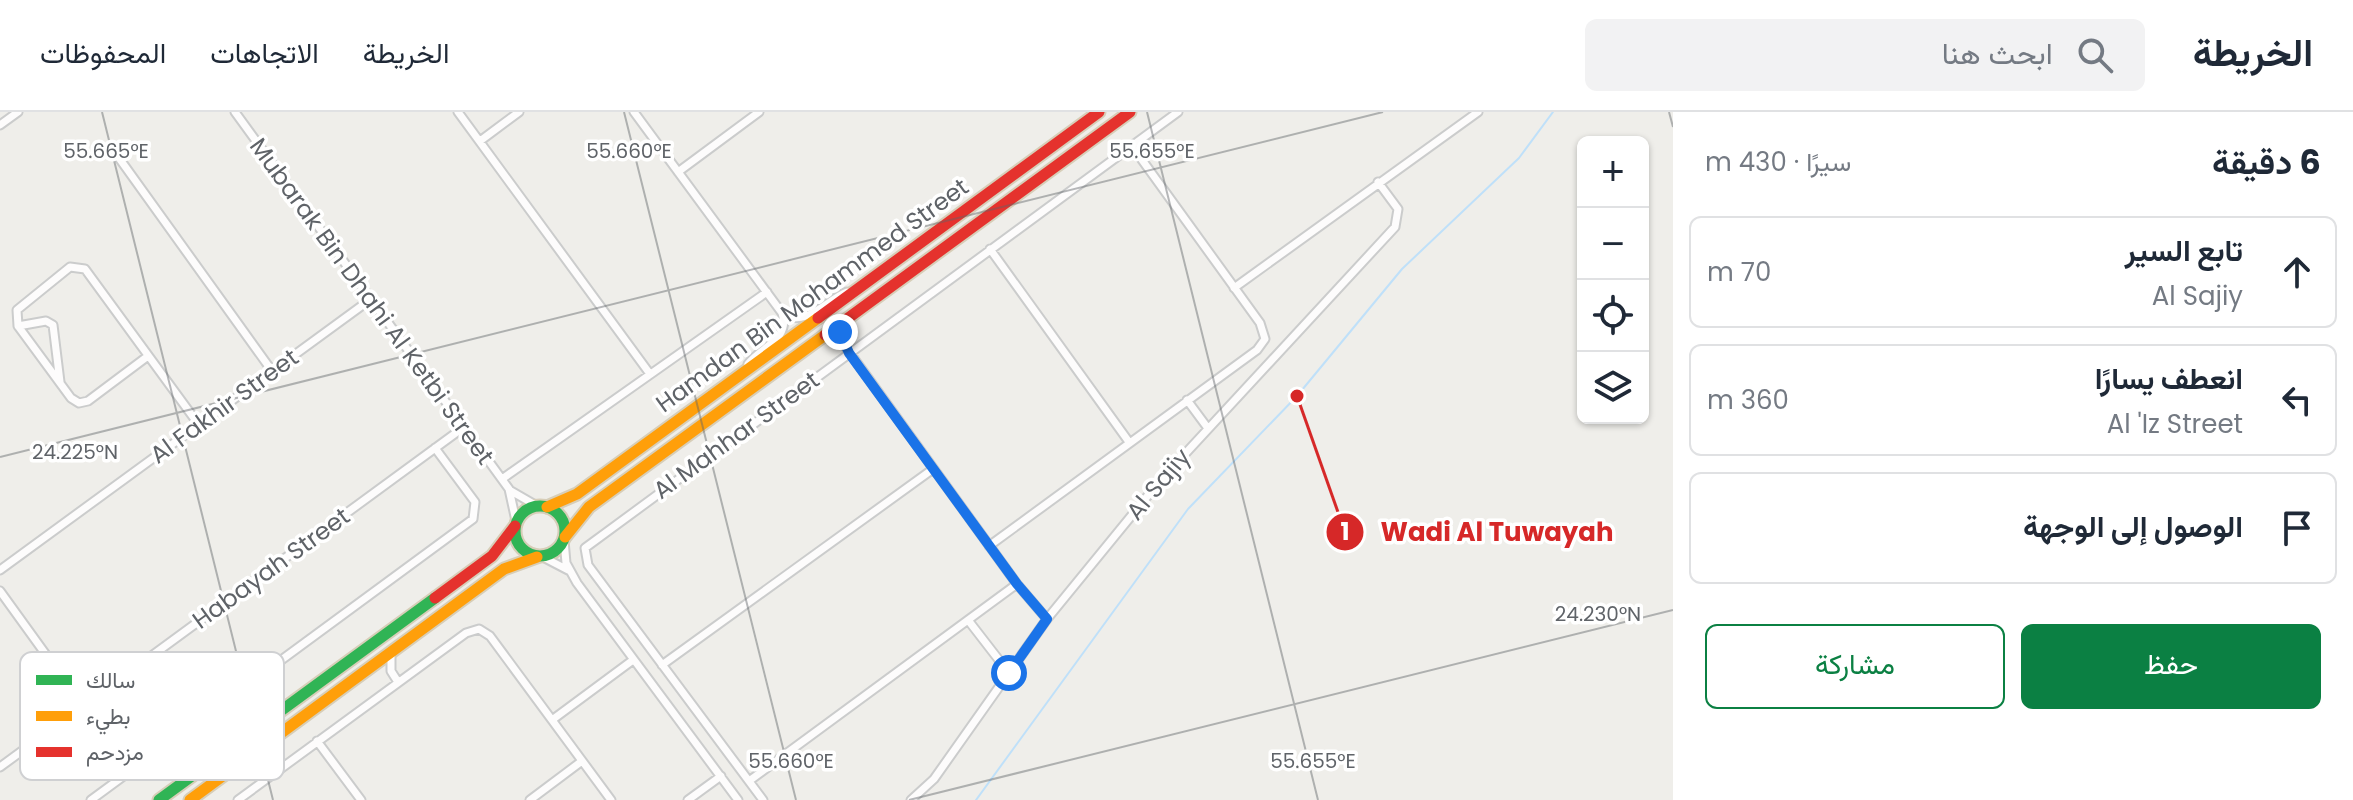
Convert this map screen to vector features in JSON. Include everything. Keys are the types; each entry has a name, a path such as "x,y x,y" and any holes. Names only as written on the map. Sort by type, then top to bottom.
{"main road":[{"name":"Hamdan Bin Mohammed Street","path":"542,506 577,494 1099,112"},
{"name":"Hamdan Bin Mohammed Street","path":"564,539 589,507 1130,112"},
{"path":"284,708 492,556 510,537 525,511 542,506 564,522 564,539 556,551 504,569 284,731"},
{"path":"516,524 514,535 522,550 540,557"},
{"path":"159,800 186,780"},
{"path":"190,800 217,780"}],"street":[{"path":"0,125 18,112"},
{"name":"Mubarak Bin Dhahi Al Ketbi Street","path":"235,112 509,489 516,524"},
{"path":"458,112 650,374"},
{"path":"480,141 519,112"},
{"path":"634,112 782,313 785,326 781,335 753,358 743,373"},
{"path":"678,172 759,112"},
{"name":"Al Mahhar Street","path":"763,800 588,565 585,548 1178,112"},
{"path":"1234,288 1478,112"},
{"path":"989,546 1260,347 1265,339 1262,327 1132,146"},
{"path":"114,151 272,371"},
{"name":"Al Sajiy","path":"911,800 934,779 1047,619 1207,427 1395,227 1398,209 1378,182"},
{"path":"990,249 1129,442"},
{"path":"148,356 83,403 74,401 18,326 19,307 70,267 81,267 89,273 199,425"},
{"path":"782,313 793,319 804,318 840,294 861,288"},
{"path":"502,479 767,292"},
{"name":"Al Fakhir Street","path":"0,570 371,299"},
{"path":"18,326 46,321 53,325 60,383"},
{"path":"843,322 842,342 849,353 1017,584 1047,619"},
{"path":"821,337 842,342"},
{"path":"1187,400 1207,427"},
{"name":"Habayah Street","path":"157,652 464,427"},
{"path":"284,658 473,519 475,502 435,448"},
{"path":"662,665 933,469"},
{"name":"Mubarak Bin Dhahi Al Ketbi Street","path":"509,489 542,506"},
{"path":"564,539 568,570 738,800"},
{"path":"540,557 568,570"},
{"path":"749,781 1017,584"},
{"path":"0,591 44,652"},
{"path":"968,620 1009,673"},
{"path":"284,766 469,631 482,630 611,800"},
{"path":"392,652 391,671 398,682"},
{"path":"552,720 633,660"},
{"path":"372,666 391,671"},
{"path":"689,734 705,722"},
{"path":"317,741 361,800"},
{"name":"Habayah Street","path":"0,767 20,752"},
{"path":"530,800 582,761"},
{"path":"688,800 721,776"},
{"path":"91,800 118,780"},
{"path":"238,800 265,780"}],"waterway":[{"path":"976,800 1188,509 1297,396 1402,269 1519,158 1553,112"}],"traffic: fast":[{"path":"540,506 558,513 565,531 558,549 540,556 522,549 515,531 522,513 540,506"},
{"path":"284,709 435,598"},
{"path":"159,800 186,780"}],"traffic: slow":[{"path":"547,507 577,494 818,318"},
{"path":"565,537 589,507 825,335"},
{"path":"284,731 504,569 537,557"},
{"path":"190,800 217,780"}],"traffic: jam":[{"path":"818,318 1099,112"},
{"path":"825,335 1130,112"},
{"path":"435,598 492,556 515,526"}],"place":[{"name":"Wadi Al Tuwayah","path":"1297,396"}],"route":[{"path":"840,332 849,353 1017,584 1047,619 1009,673"}]}
